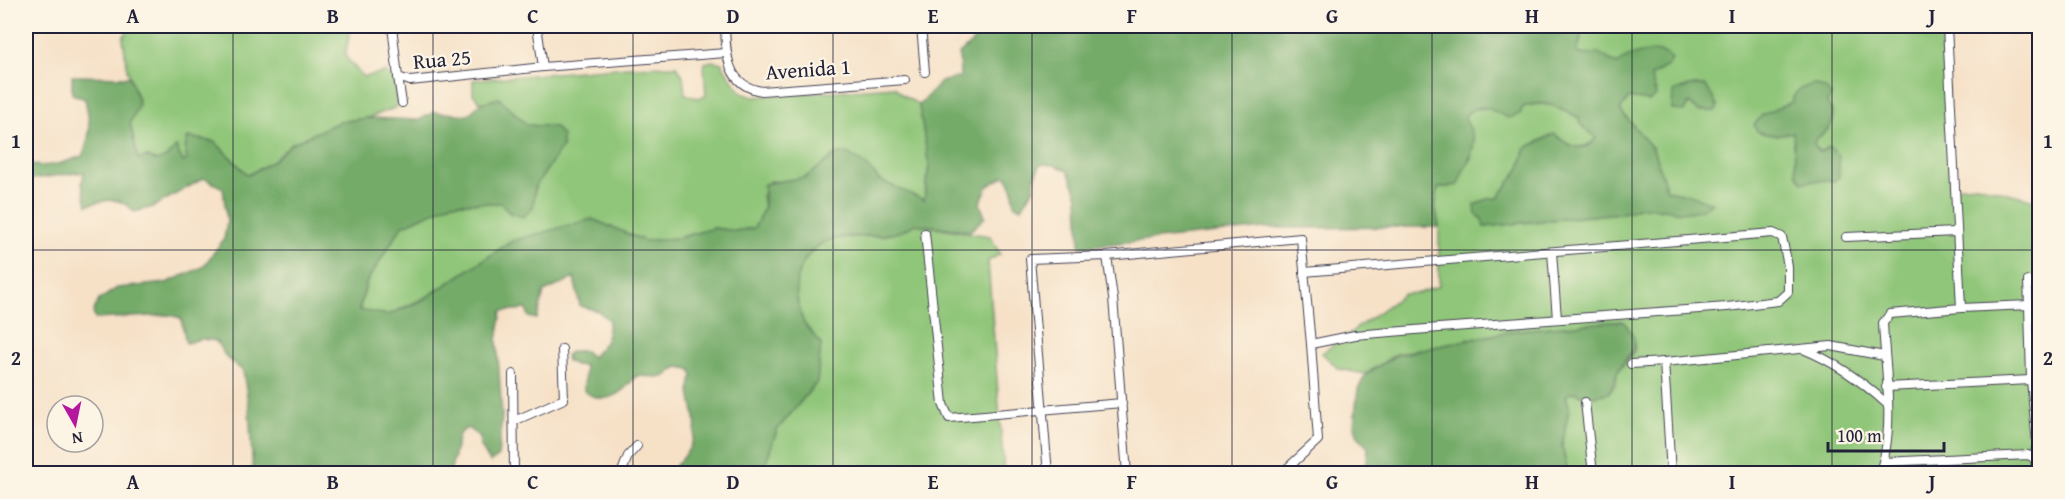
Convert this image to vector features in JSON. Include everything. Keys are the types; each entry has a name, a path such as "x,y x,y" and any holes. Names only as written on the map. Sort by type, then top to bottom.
{"street":[{"name":"Rua 25","path":"392,26 398,76 410,81 543,67 726,53"},
{"path":"537,26 543,67"},
{"name":"Avenida 1","path":"725,26 726,53 740,82 748,89 762,91 905,80"},
{"path":"921,26 925,72"},
{"path":"1947,26 1960,308"},
{"path":"398,76 402,104"},
{"path":"925,232 946,414 955,420 1042,409 1122,403"},
{"path":"1846,237 1956,232"},
{"path":"1304,272 1773,233 1782,237 1788,266 1788,292 1778,301 1728,307 1355,335 1311,344"},
{"path":"1048,474 1029,259 1107,256 1301,238 1318,440 1281,474"},
{"path":"1552,252 1557,320"},
{"path":"1107,256 1122,403 1126,474"},
{"path":"2028,281 2031,380 2037,444 2034,458 2038,474"},
{"path":"1879,474 1884,462 1887,404 1883,323 1890,314 2029,305"},
{"path":"1631,364 1845,347 1884,356"},
{"path":"514,421 564,399 562,349"},
{"path":"1802,349 1832,364 1887,404"},
{"path":"1664,362 1671,474"},
{"path":"513,374 514,474"},
{"path":"1886,387 2031,380"},
{"path":"1585,402 1593,474"},
{"path":"621,474 628,456 638,446"},
{"path":"1884,462 2028,455 2034,458"}],"green space":[{"path":"132,26 351,26 345,56 363,77 386,72 395,80 397,107 368,118 339,122 291,144 273,161 248,175 215,142 188,137 185,149 188,160 183,162 176,147 168,156 157,162 148,157 138,159 130,123 139,104 127,69 123,37"},
{"path":"987,26 1578,26 1581,38 1577,53 1586,55 1598,53 1617,64 1637,54 1652,51 1666,54 1672,59 1669,65 1651,76 1656,96 1649,101 1629,98 1620,110 1653,149 1667,190 1712,203 1690,212 1649,207 1628,212 1484,227 1482,219 1476,214 1475,205 1487,199 1498,198 1520,168 1526,148 1555,134 1576,147 1586,146 1596,138 1583,128 1579,118 1545,104 1523,107 1520,114 1508,118 1481,107 1470,111 1465,116 1473,136 1472,151 1458,185 1438,188 1435,207 1439,227 1265,228 1080,247 1078,196 1068,171 1054,165 1041,164 1035,175 1034,188 1022,208 1014,205 1013,190 1006,175 988,186 980,203 985,217 970,231 915,224 899,232 883,235 835,239 820,244 808,255 798,274 797,291 798,305 804,323 821,344 817,382 777,430 762,473 671,473 688,451 695,432 696,425 690,389 693,375 690,369 678,367 664,377 636,376 619,393 606,398 592,396 584,391 585,366 567,361 566,356 570,351 585,351 592,357 606,341 609,320 598,311 580,306 574,278 544,292 537,319 529,317 526,309 502,311 497,340 502,416 498,457 490,462 480,445 480,437 467,428 459,434 450,473 253,474 249,408 243,371 226,357 216,341 201,339 186,343 181,318 170,315 95,319 93,312 99,300 117,288 166,283 203,267 224,239 227,222 223,188 204,178 153,207 134,212 123,203 112,200 87,205 82,183 84,172 26,180 26,164 40,166 54,164 82,156 89,135 88,115 85,99 72,94 72,76 130,77 139,104 130,123 138,159 148,157 157,161 168,156 176,147 183,162 187,160 185,149 188,137 215,142 248,175 273,161 291,144 339,122 368,118 419,120 434,112 468,115 481,103 499,98 527,125 555,127 562,136 562,147 535,187 533,208 523,217 510,213 501,203 452,203 402,226 367,281 359,310 388,315 421,301 512,241 592,219 645,241 678,238 714,228 735,231 754,228 764,208 764,184 806,177 835,155 847,153 866,165 879,180 924,200 929,166 919,105 941,82 960,77 959,54 988,28"},
{"path":"1578,26 1942,26 1947,84 1950,187 1977,185 2039,201 2039,473 1568,473 1562,446 1569,408 1566,394 1574,392 1588,397 1608,393 1616,383 1617,373 1635,350 1623,321 1517,330 1396,354 1366,374 1339,369 1322,353 1404,294 1419,293 1439,286 1439,227 1435,207 1438,187 1449,187 1470,162 1474,141 1467,128 1465,116 1471,109 1490,108 1497,112 1539,104 1557,107 1579,118 1583,128 1597,137 1586,146 1581,147 1551,135 1526,148 1520,168 1498,198 1487,199 1482,219 1485,227 1628,212 1644,207 1660,210 1687,194 1667,191 1653,149 1620,110 1629,98 1649,101 1656,90 1651,84 1651,76 1617,65 1598,53 1586,55 1576,53 1581,38"},
{"path":"712,61 722,63 742,93 753,97 895,87 901,94 919,105 929,166 924,201 879,180 866,165 847,153 836,157 802,178 769,181 762,196 764,208 754,228 735,231 714,228 678,238 645,241 592,219 388,315 359,311 367,281 402,226 452,203 501,203 510,213 533,208 535,187 562,147 554,127 527,125 499,98 481,103 473,94 473,80 629,67 677,66 683,76 685,94 698,98 706,96 704,63"},
{"path":"1815,84 1826,89 1831,95 1827,103 1833,119 1829,128 1816,139 1814,144 1820,152 1829,147 1839,155 1839,177 1834,181 1802,182 1796,173 1793,132 1771,135 1757,131 1754,125 1762,115 1792,102 1800,89"},
{"path":"1689,86 1706,86 1718,107 1715,111 1698,111 1689,103 1684,111 1672,110 1673,92"},
{"path":"915,224 990,236 1000,254 988,261 1004,473 762,474 777,430 817,382 821,344 804,323 798,305 797,291 798,274 808,256 820,245 835,239 899,232"},
{"path":"1623,321 1634,337 1635,343 1618,372 1612,388 1608,393 1588,397 1574,392 1566,395 1569,408 1562,446 1568,473 1350,473 1367,462 1368,447 1358,436 1354,424 1358,389 1366,374 1396,355 1517,330"}]}
